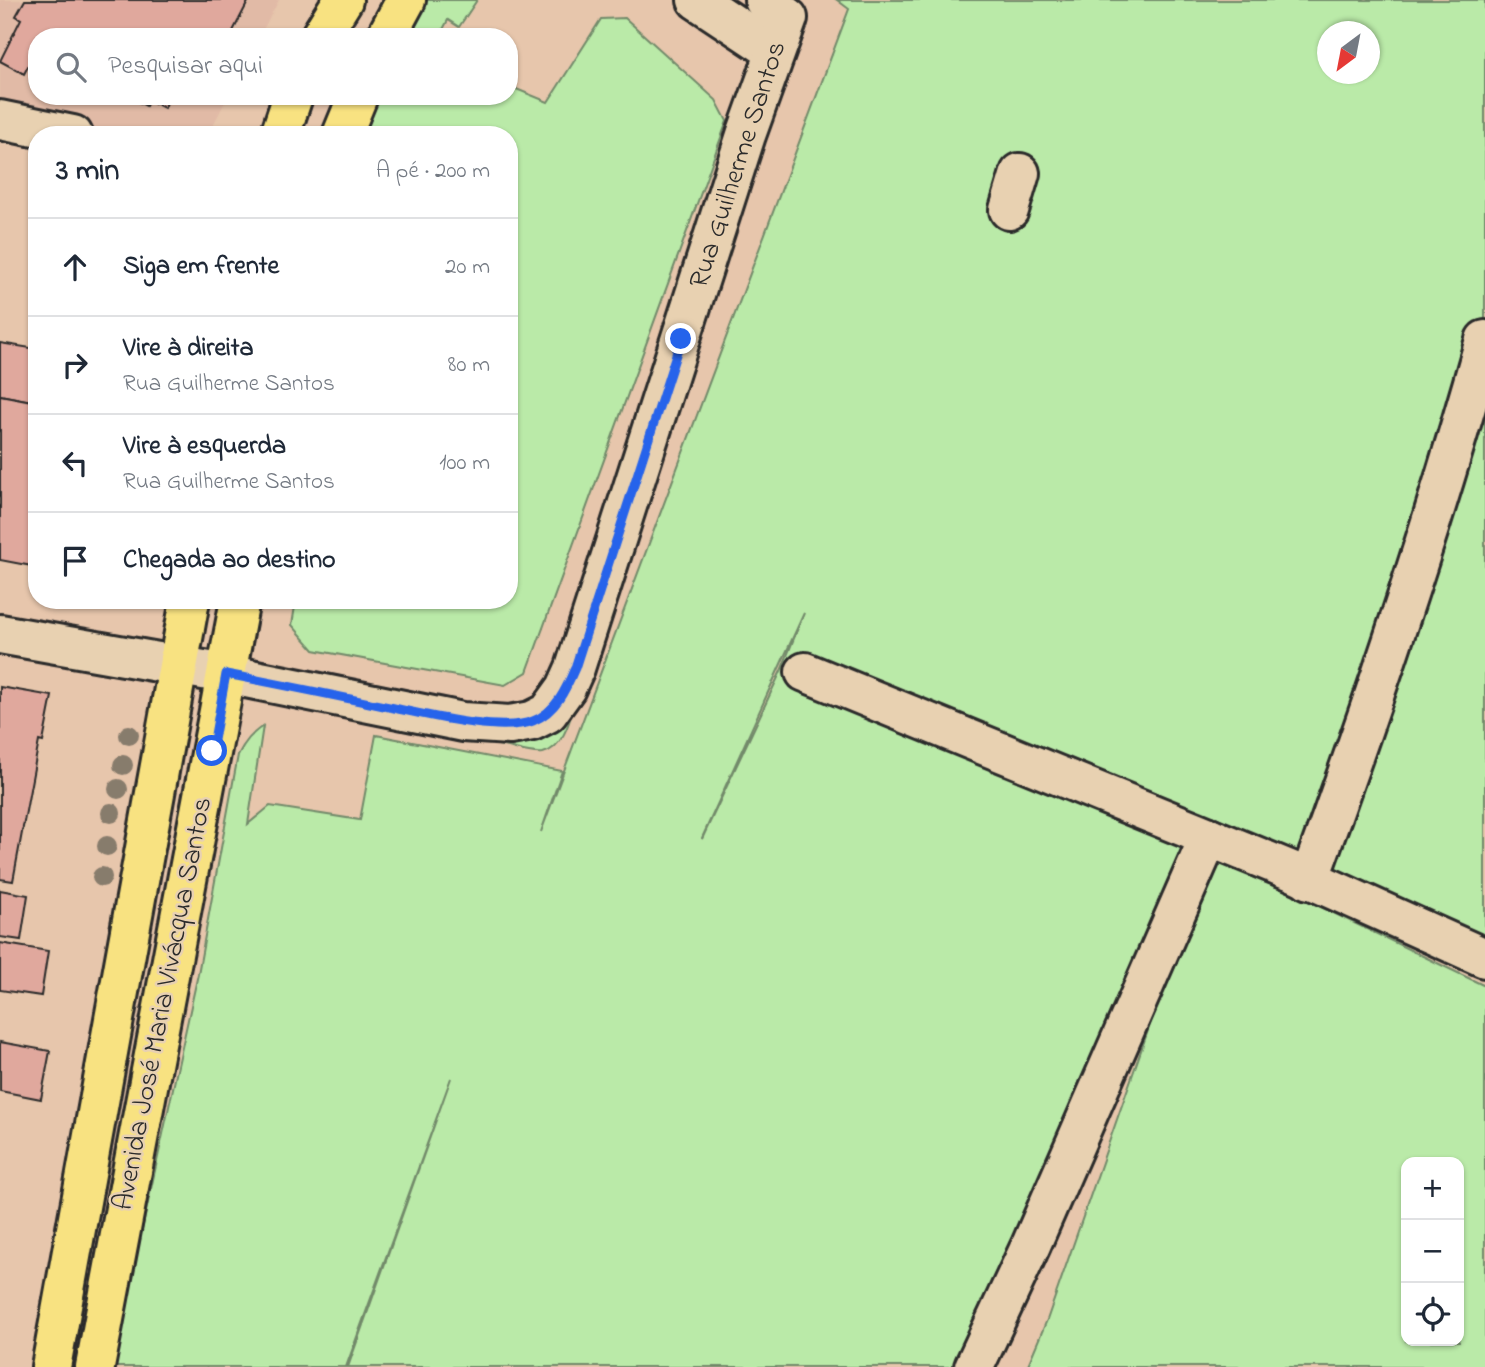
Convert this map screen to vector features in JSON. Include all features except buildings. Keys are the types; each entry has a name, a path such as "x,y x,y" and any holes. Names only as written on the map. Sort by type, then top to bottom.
{"main road":[{"path":"325,28 342,0"},
{"path":"391,28 406,0"},
{"path":"283,126 290,105"},
{"path":"346,126 354,105"},
{"name":"Avenida José Maria Vivácqua Santos","path":"51,1367 188,609"},
{"name":"Avenida José Maria Vivácqua Santos","path":"95,1367 238,609"}],"street":[{"path":"697,0 776,23"},
{"name":"Rua Guilherme Santos","path":"0,634 226,674 463,722 510,724 532,721 548,713 557,703 575,668 776,23"},
{"path":"0,120 29,126"},
{"path":"1009,210 1020,173"},
{"path":"1309,880 1358,748 1410,591 1448,473 1485,340"},
{"path":"805,671 1209,837 1485,958"},
{"path":"974,1367 1031,1245 1209,837"}],"shaded area":[{"path":"0,0 279,0 264,28 28,28 28,105 223,105 213,126 77,126 0,107"}],"green space":[{"path":"423,0 477,0 459,27 448,20 444,28 409,28"},
{"path":"837,0 1485,0 1485,943 1206,831 953,1367 348,1367 451,1078 346,1367 112,1367 198,974 238,755 246,742 263,726 248,824 270,806 360,820 376,735 562,771 541,832 849,9","holes":["804,613 781,671 702,839"]},
{"path":"625,18 716,100 727,121 527,672 505,685 314,650 292,625 295,609 518,609 518,126 366,126 375,105 518,105 518,90 548,102 601,19"},
{"path":"577,697 566,730 551,750 533,753 498,745 508,742"},
{"path":"1219,858 1485,986 1485,1367 1027,1367 1047,1320 1152,1019"}],"route":[{"path":"212,751 226,674 463,722 510,724 532,721 548,713 557,703 575,668 681,339"}]}
